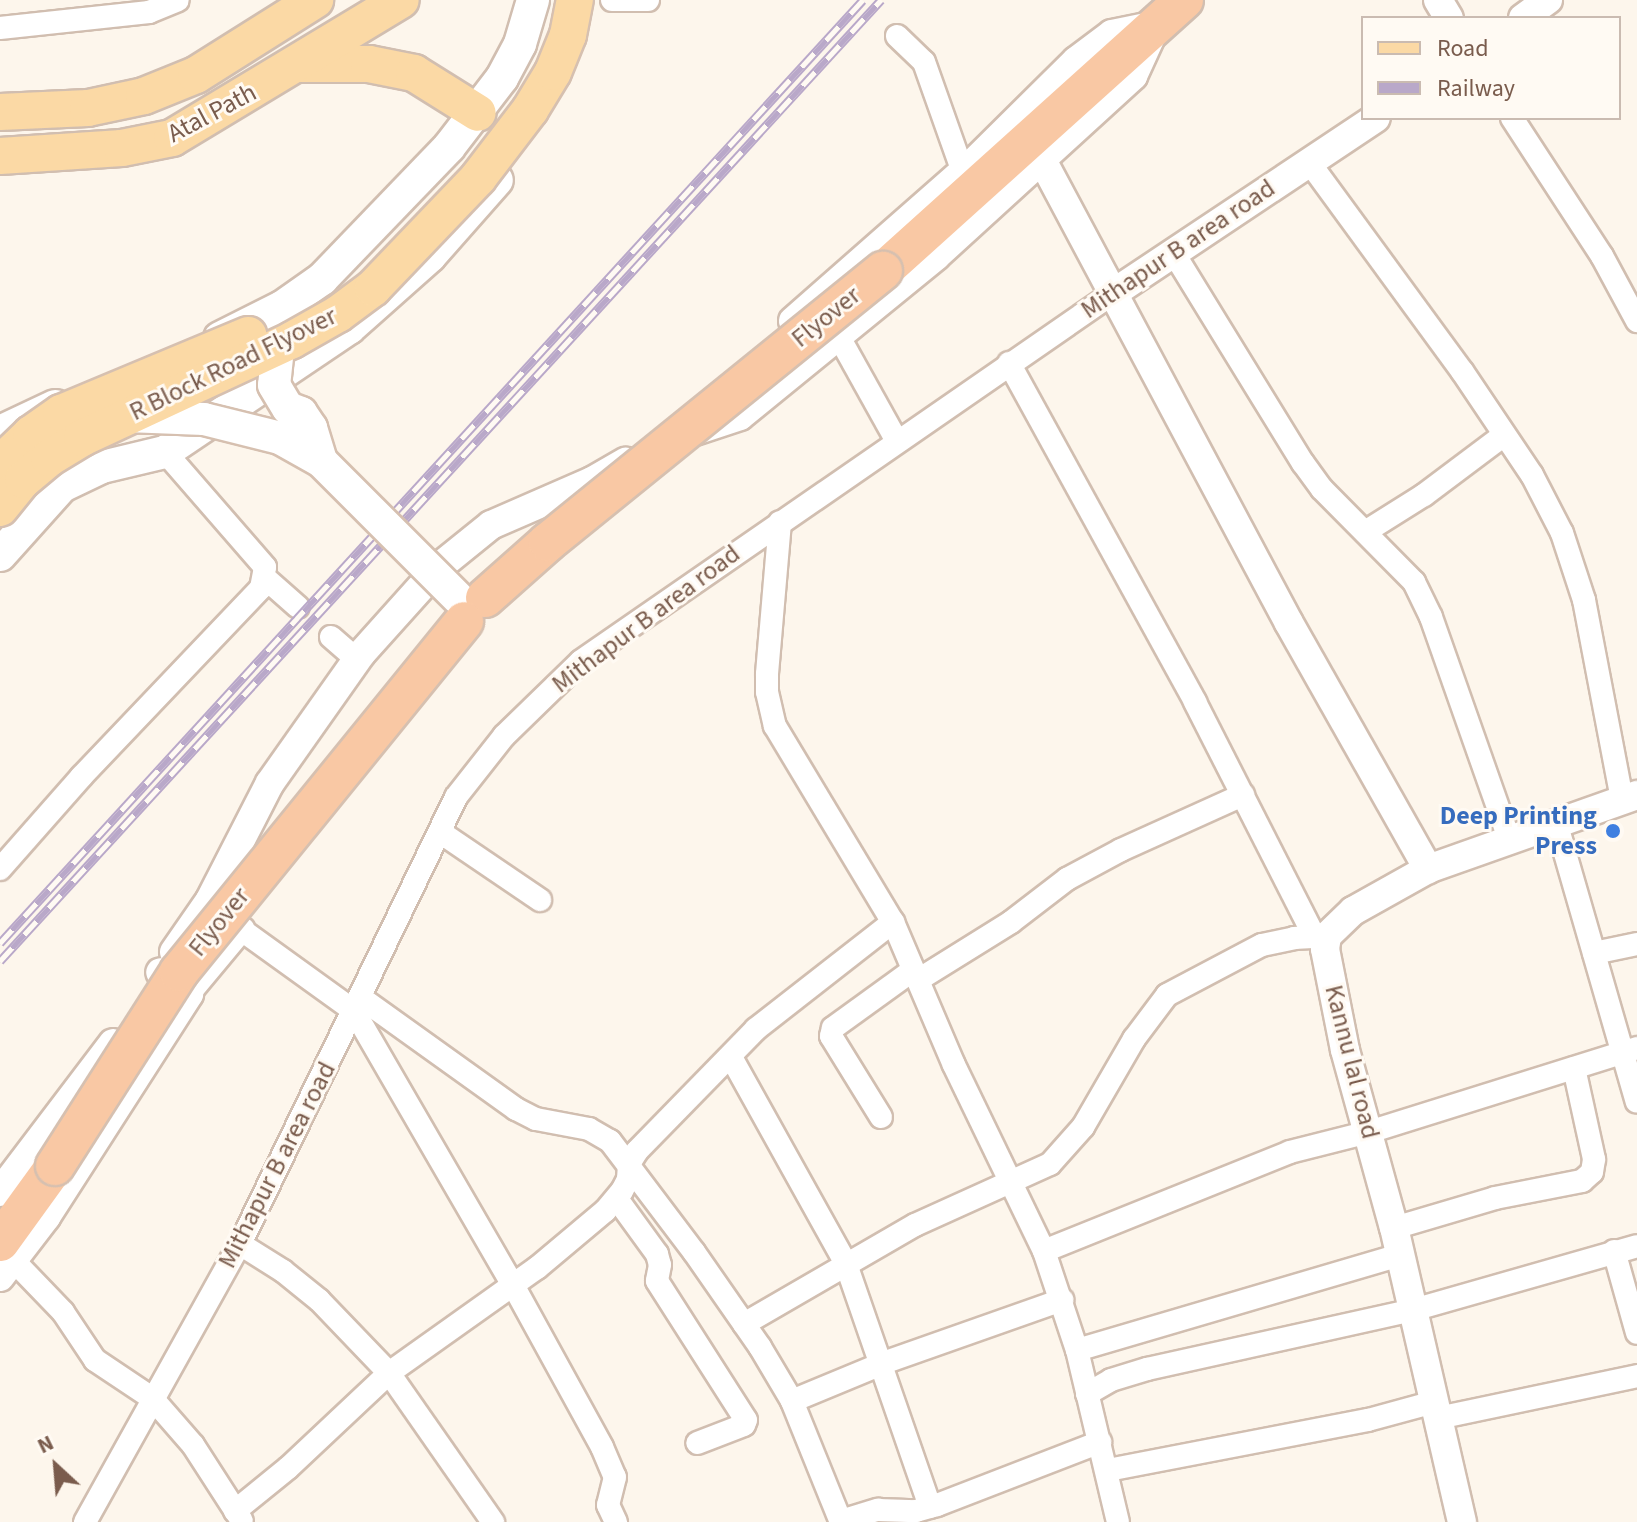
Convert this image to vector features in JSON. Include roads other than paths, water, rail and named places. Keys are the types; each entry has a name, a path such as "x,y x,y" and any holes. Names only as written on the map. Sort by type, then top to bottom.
{"highway":[{"name":"Flyover","path":"4,1260 55,1166 179,972 469,606 883,271 1170,12"}],"main road":[{"name":"Atal Path","path":"0,112 88,108 144,96 196,75 315,0"},
{"name":"Atal Path","path":"0,156 122,148 172,138 300,64 401,0"},
{"path":"0,432 235,332 282,307 322,279 478,113 520,44 533,0"},
{"name":"R Block Road Flyover","path":"0,464 31,434 61,413 281,321 360,271 403,231 462,164 512,100 535,62 547,27 551,0"},
{"name":"R Block Road Flyover","path":"0,508 23,480 49,458 127,416 278,348 338,314 373,288 478,178 530,110 553,72 568,35 575,0"},
{"path":"0,555 62,486 102,467 165,452 349,328 430,256 487,194 549,107 567,74 582,27 585,0"},
{"path":"300,64 369,64 414,73 478,113"},
{"path":"416,181 461,222"},
{"path":"278,348 274,385 288,408 301,413 311,428 321,461"},
{"path":"48,409 76,478"},
{"path":"127,416 204,419 280,438 321,461 469,606"}],"street":[{"path":"0,28 135,15 178,0"},
{"path":"612,0 648,0"},
{"path":"1526,16 1548,0"},
{"path":"649,447 740,416 839,337 936,256 1133,76 1170,12"},
{"path":"0,1192 102,1061 207,905 270,783 357,660 439,567 491,525 592,481 649,447 963,172 1076,61 1112,34 1170,12"},
{"path":"897,36 924,62 963,172"},
{"name":"Mithapur B area road","path":"85,1522 240,1244 456,797 504,736 581,661 1009,363 1373,120"},
{"path":"1513,120 1602,256 1637,321"},
{"path":"1041,158 1289,623 1428,869"},
{"path":"744,1324 915,1225 1050,1164 1071,1144 1134,1039 1167,995 1262,945 1321,936 1353,911 1428,869 1629,797 1579,577 1562,533 1532,475 1309,162"},
{"path":"1173,252 1303,463 1322,489 1414,582 1509,839"},
{"path":"839,337 897,441"},
{"path":"1009,363 1321,936"},
{"path":"1365,532 1424,495 1504,435"},
{"path":"0,869 81,777 248,603 264,577 265,567 253,551 165,452"},
{"path":"780,522 767,674 769,705 784,746 893,922 1044,1251 1077,1350 1118,1522"},
{"path":"264,577 298,607"},
{"path":"331,637 357,660"},
{"path":"881,1117 831,1036 833,1028 915,975 1011,922 1067,879 1121,850 1243,795"},
{"path":"1556,822 1594,953 1630,1050 1637,1102"},
{"path":"440,832 540,900"},
{"path":"207,905 516,1109 536,1119 601,1134 629,1164 744,1324 792,1401 841,1522 878,1510 916,1511 930,1507 1100,1442"},
{"path":"243,929 189,994 46,1217 4,1260 55,1302 95,1360 152,1398 193,1445 239,1516 389,1373 513,1285 617,1199 628,1179 629,1164 756,1029 893,922"},
{"name":"Kannu lal road","path":"1321,936 1335,1009 1397,1242 1462,1522"},
{"path":"1594,953 1637,944"},
{"path":"160,972 189,994"},
{"path":"358,1005 615,1477 608,1505 616,1522"},
{"path":"1044,1251 1290,1152 1369,1132 1630,1050"},
{"path":"731,1057 846,1264 930,1507"},
{"path":"1077,1350 1397,1242 1495,1198 1582,1181 1592,1172 1594,1159 1574,1068"},
{"path":"617,1199 657,1254 660,1265 657,1281 746,1420 744,1425 697,1443"},
{"path":"240,1244 283,1271 319,1300 389,1373 493,1522"},
{"path":"1087,1394 1111,1380 1147,1369 1413,1310 1637,1246"},
{"path":"1614,1251 1637,1333"},
{"path":"792,1401 879,1365 1062,1300"},
{"path":"1108,1470 1368,1420 1637,1376"}],"railway":[{"path":"0,943 863,0"},
{"path":"0,961 881,0"}],"place":[{"name":"Deep Printing Press","path":"1613,831"}]}
